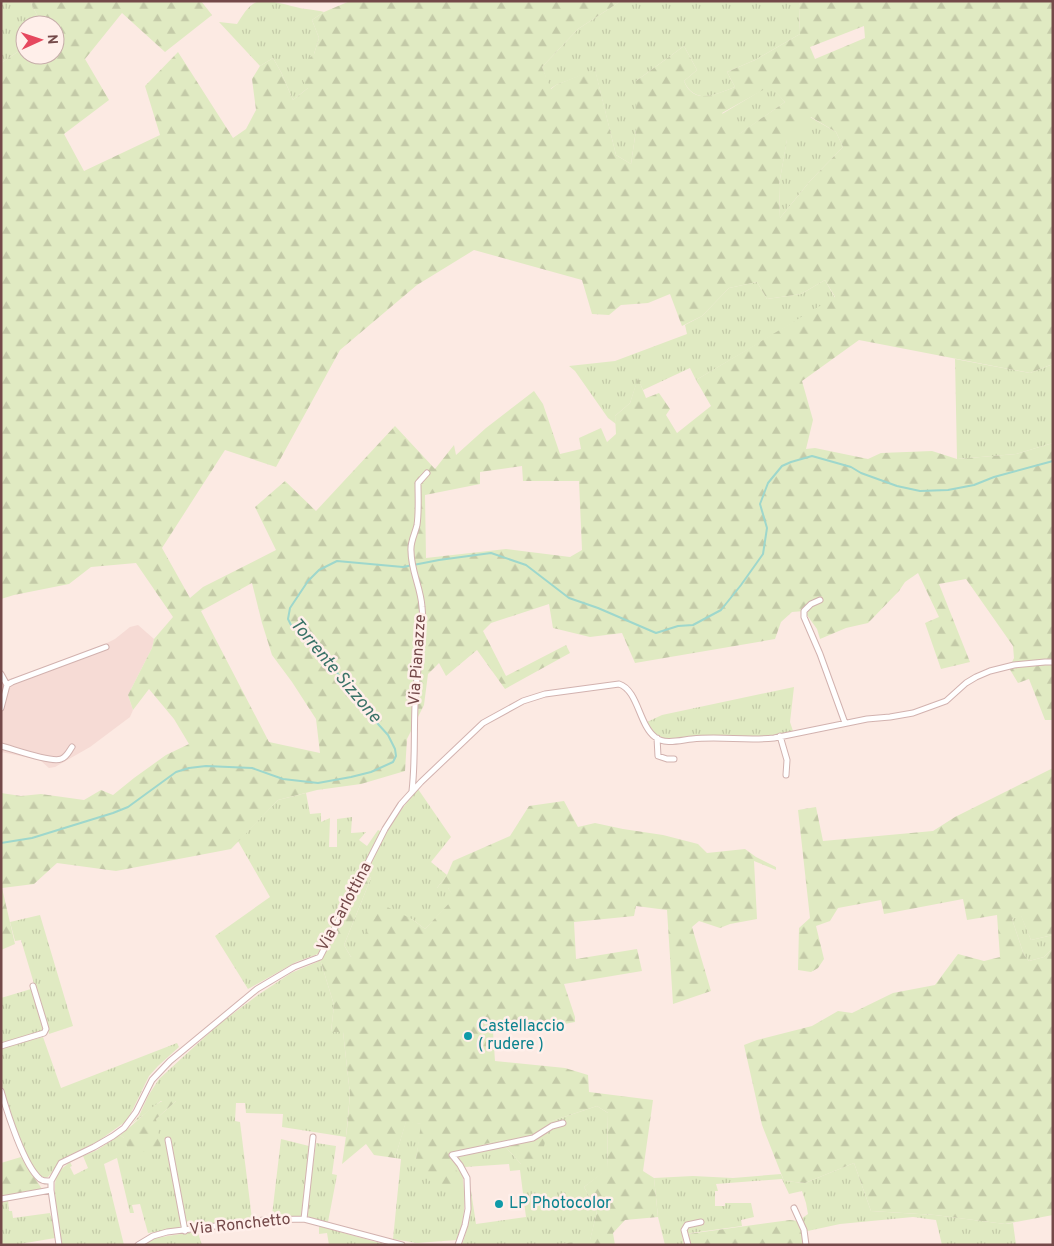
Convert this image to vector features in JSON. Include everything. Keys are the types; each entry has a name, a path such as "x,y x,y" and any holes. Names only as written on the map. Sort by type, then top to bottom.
{"street":[{"name":"Via Pianazze","path":"412,792 415,771 414,714 423,608 410,549 417,525 418,483 427,473"},
{"path":"820,600 811,604 804,611 804,617 820,654 845,723"},
{"path":"6,685 106,647"},
{"path":"656,738 669,742 706,738 762,739 867,719 890,718 913,713 946,702 966,683 990,672 1014,665 1053,662"},
{"path":"1,674 6,685 1,708"},
{"name":"Via Carlottina","path":"59,1245 51,1190 52,1181 61,1164 94,1148 124,1128 136,1112 152,1080 170,1061 257,989 294,966 320,957 385,829 401,804 421,782 483,723 523,701 545,694 619,684 626,687 630,692 642,717 656,738 658,756 674,759"},
{"path":"780,736 787,760 786,775"},
{"path":"1,746 52,760 62,759 72,746"},
{"path":"1,1046 44,1033 46,1029 32,986"},
{"path":"1,1091 28,1164 39,1178 44,1181 52,1181"},
{"path":"458,1245 468,1209 466,1178 460,1165 452,1155 533,1138 552,1126 563,1123"},
{"path":"304,1219 313,1137"},
{"path":"168,1140 185,1231"},
{"path":"1,1199 51,1190"},
{"path":"794,1208 804,1230 806,1245"},
{"name":"Via Ronchetto","path":"138,1245 153,1236 167,1232 264,1220 304,1219 402,1245"},
{"path":"688,1245 684,1230 687,1225 701,1222"}],"shaded area":[{"path":"138,625 154,639 152,648 128,695 133,710 130,717 90,747 55,767 49,768 40,760 1,752 1,669 8,679 15,678 105,644 130,627"}],"green space":[{"path":"1,1 30,1 37,15 15,15 15,54 1,63"},
{"path":"30,1 201,1 212,15 165,52 122,13 85,59 109,100 64,134 84,171 160,135 145,86 178,52 233,138 246,129 256,110 252,79 260,66 273,58 293,100 308,88 301,78 303,64 314,54 319,38 312,20 324,12 350,1 621,1 578,29 542,67 551,89 556,85 595,69 616,155 631,164 636,130 636,81 684,46 697,70 684,81 688,89 700,96 706,96 735,87 727,72 755,60 800,34 799,5 801,1 1053,1 1053,364 1030,373 859,340 802,381 813,420 806,449 815,448 868,459 881,453 932,451 957,459 1016,454 1053,443 1053,720 1045,720 1029,679 1018,683 1009,668 1014,658 1013,646 966,579 939,584 970,662 941,669 925,623 939,617 918,573 905,582 899,591 868,623 846,628 820,639 817,629 804,611 792,612 781,622 775,639 635,663 622,633 590,637 553,628 549,604 491,623 483,631 506,676 566,645 570,653 505,689 477,650 446,676 439,663 428,674 424,705 407,739 405,771 361,784 317,790 278,800 231,849 116,871 57,863 34,884 2,888 15,944 1,950 1,793 21,796 41,794 84,800 101,790 113,795 166,755 189,744 174,719 149,689 133,710 128,695 152,648 154,639 173,617 136,563 91,567 69,584 1,599 1,63 15,54 15,65 65,65 65,15 37,15","holes":["864,26 865,38 815,59 810,47","770,86 785,102 739,134 722,113","811,117 836,132 843,147 810,181 780,218 779,185 787,140","474,250 582,280 592,314 609,315 621,305 648,303 670,294 682,326 702,316 729,288 757,282 767,299 801,294 825,280 835,297 696,380 711,406 677,433 666,415 670,409 659,393 646,398 638,378 630,403 615,416 616,434 607,442 601,428 579,438 581,449 560,454 543,404 534,391 486,428 456,455 454,445 435,469 395,426 316,511 285,481 255,507 276,550 203,587 190,598 162,548 225,450 276,467 340,350 417,285","522,466 523,481 579,481 582,550 570,557 506,549 426,558 425,495 480,484 480,472","252,583 272,655 316,719 320,753 269,742 201,611"]},
{"path":"260,1 275,2 324,12 312,20 319,38 308,88 293,100 273,58 260,66 219,22 237,24 249,7"},
{"path":"621,1 801,1 799,5 800,34 755,60 727,72 735,87 713,95 700,96 689,89 684,81 697,70 684,46 636,81 636,130 631,164 616,155 595,70 550,89 542,67 578,29"},
{"path":"770,85 785,102 738,135 722,114"},
{"path":"810,117 836,132 843,147 810,181 780,218 779,185 787,139"},
{"path":"825,280 835,298 696,380 690,368 643,390 638,379 630,403 615,416 616,424 608,418 575,371 569,366 615,361 687,334 685,325 702,316 729,288 757,282 767,299 801,294"},
{"path":"955,359 1030,373 1053,364 1053,443 1016,454 957,459"},
{"path":"794,687 790,722 794,734 660,740 645,723 662,715"},
{"path":"1053,768 1053,935 1031,940 1021,916 1012,919 1024,955 1029,961 1044,957 1053,948 1053,1215 1005,1224 935,1215 871,1211 854,1163 805,1183 784,1181 762,1125 744,1045 812,1026 838,1011 852,1013 893,993 935,985 958,954 984,961 1000,957 997,915 967,920 963,899 884,914 881,900 838,908 830,921 816,926 824,959 818,968 811,972 798,970 799,928 810,918 798,810 816,807 823,841 933,831 955,817"},
{"path":"418,789 451,837 431,862 447,875 437,888 448,888 455,898 425,929 412,919 351,957 344,945 371,878 365,873 388,829"},
{"path":"306,793 310,814 321,813 321,822 330,818 329,847 337,847 337,819 352,817 351,833 366,832 359,840 367,846 378,830 382,832 337,922 318,954 296,962 248,989 215,936 270,897 238,841 278,800"},
{"path":"564,801 578,827 595,823 663,835 698,844 707,853 745,849 776,867 776,870 754,861 757,919 730,924 720,928 699,921 692,927 711,991 673,1004 667,910 636,906 634,916 574,922 576,959 637,949 642,971 564,984 575,1022 528,1031 493,1032 495,1061 565,1068 588,1075 589,1092 653,1100 643,1171 654,1178 658,1217 625,1220 613,1233 615,1245 552,1245 590,1240 597,1211 584,1187 607,1169 608,1113 597,1106 549,1122 540,1166 521,1164 499,1140 479,1146 468,1152 453,1166 461,1179 455,1193 436,1187 419,1171 416,1159 421,1124 406,1122 395,1158 374,1155 366,1144 342,1164 350,1094 343,1032 331,1032 334,1005 320,959 365,873 371,878 344,945 351,957 383,905 412,919 425,929 454,898 448,888 441,891 437,888 447,875 453,861 510,836 529,806"},
{"path":"40,915 73,1026 49,1034 21,940 15,941 10,922"},
{"path":"1021,915 1031,940 1053,935 1053,948 1044,957 1029,961 1024,955 1012,919"},
{"path":"320,959 334,1005 331,1032 343,1032 350,1094 346,1137 282,1127 283,1114 246,1113 245,1103 236,1103 235,1121 240,1122 252,1219 187,1228 171,1144 166,1145 182,1228 148,1233 140,1204 132,1205 134,1213 130,1213 117,1158 104,1164 124,1245 62,1245 55,1197 58,1173 70,1162 74,1175 88,1168 83,1156 97,1150 120,1135 124,1138 156,1119 176,1101 161,1101 132,1124 139,1116 148,1096 159,1079 219,1024 291,973"},
{"path":"31,989 42,1031 1,1044 1,998"},
{"path":"43,1037 61,1088 177,1043 179,1047 149,1076 125,1122 97,1142 70,1155 45,1178 36,1171 23,1147 6,1101 1,1080 1,1048"},
{"path":"166,1099 176,1101 156,1119 161,1147 130,1155 124,1138 120,1135 153,1106"},
{"path":"597,1106 608,1113 607,1170 584,1187 597,1211 590,1241 552,1245 462,1245 468,1218 469,1191 471,1191 476,1224 526,1217 520,1170 510,1171 509,1164 465,1167 462,1170 464,1205 457,1240 417,1243 393,1239 401,1159 395,1158 406,1121 422,1124 416,1159 452,1166 473,1149 499,1140 521,1164 549,1122"},
{"path":"281,1139 309,1146 301,1217 272,1215"},
{"path":"316,1143 336,1146 332,1174 337,1175 328,1222 306,1217"},
{"path":"21,1157 42,1189 1,1197 1,1163"},
{"path":"854,1163 871,1211 935,1215 1005,1224 1013,1223 1016,1245 942,1245 936,1220 913,1217 840,1224 803,1232 798,1221 808,1214 802,1191 789,1194 782,1179 716,1184 718,1191 715,1191 715,1206 725,1206 725,1203 751,1203 754,1217 741,1220 742,1226 682,1236 684,1245 665,1245 658,1217 654,1178 693,1176 733,1178 781,1174 784,1181 805,1183"},
{"path":"8,1200 9,1211 12,1211 13,1218 50,1213 55,1238 14,1245 1,1245 1,1201"},
{"path":"790,1220 798,1221 803,1232 805,1245 691,1245 688,1234"},
{"path":"319,1226 387,1245 329,1245 327,1233 319,1234"},
{"path":"198,1233 202,1245 143,1245 156,1238"}],"waterway":[{"name":"Torrente Sizzone","path":"1,843 32,838 113,813 128,807 176,772 189,768 206,766 252,768 283,779 318,783 371,772 393,762 396,756 395,749 388,735 348,688 326,657 291,625 288,619 290,608 308,581 319,570 337,561 403,567 491,553 526,565 569,598 598,608 656,633 678,626 693,625 721,610 741,585 763,554 767,528 760,504 768,483 782,466 791,462 812,456 851,467 861,473 897,486 920,491 948,490 974,485 994,477 1053,461"}],"place":[{"name":"Castellaccio ( rudere )","path":"468,1036"},
{"name":"LP Photocolor","path":"499,1204"}]}
